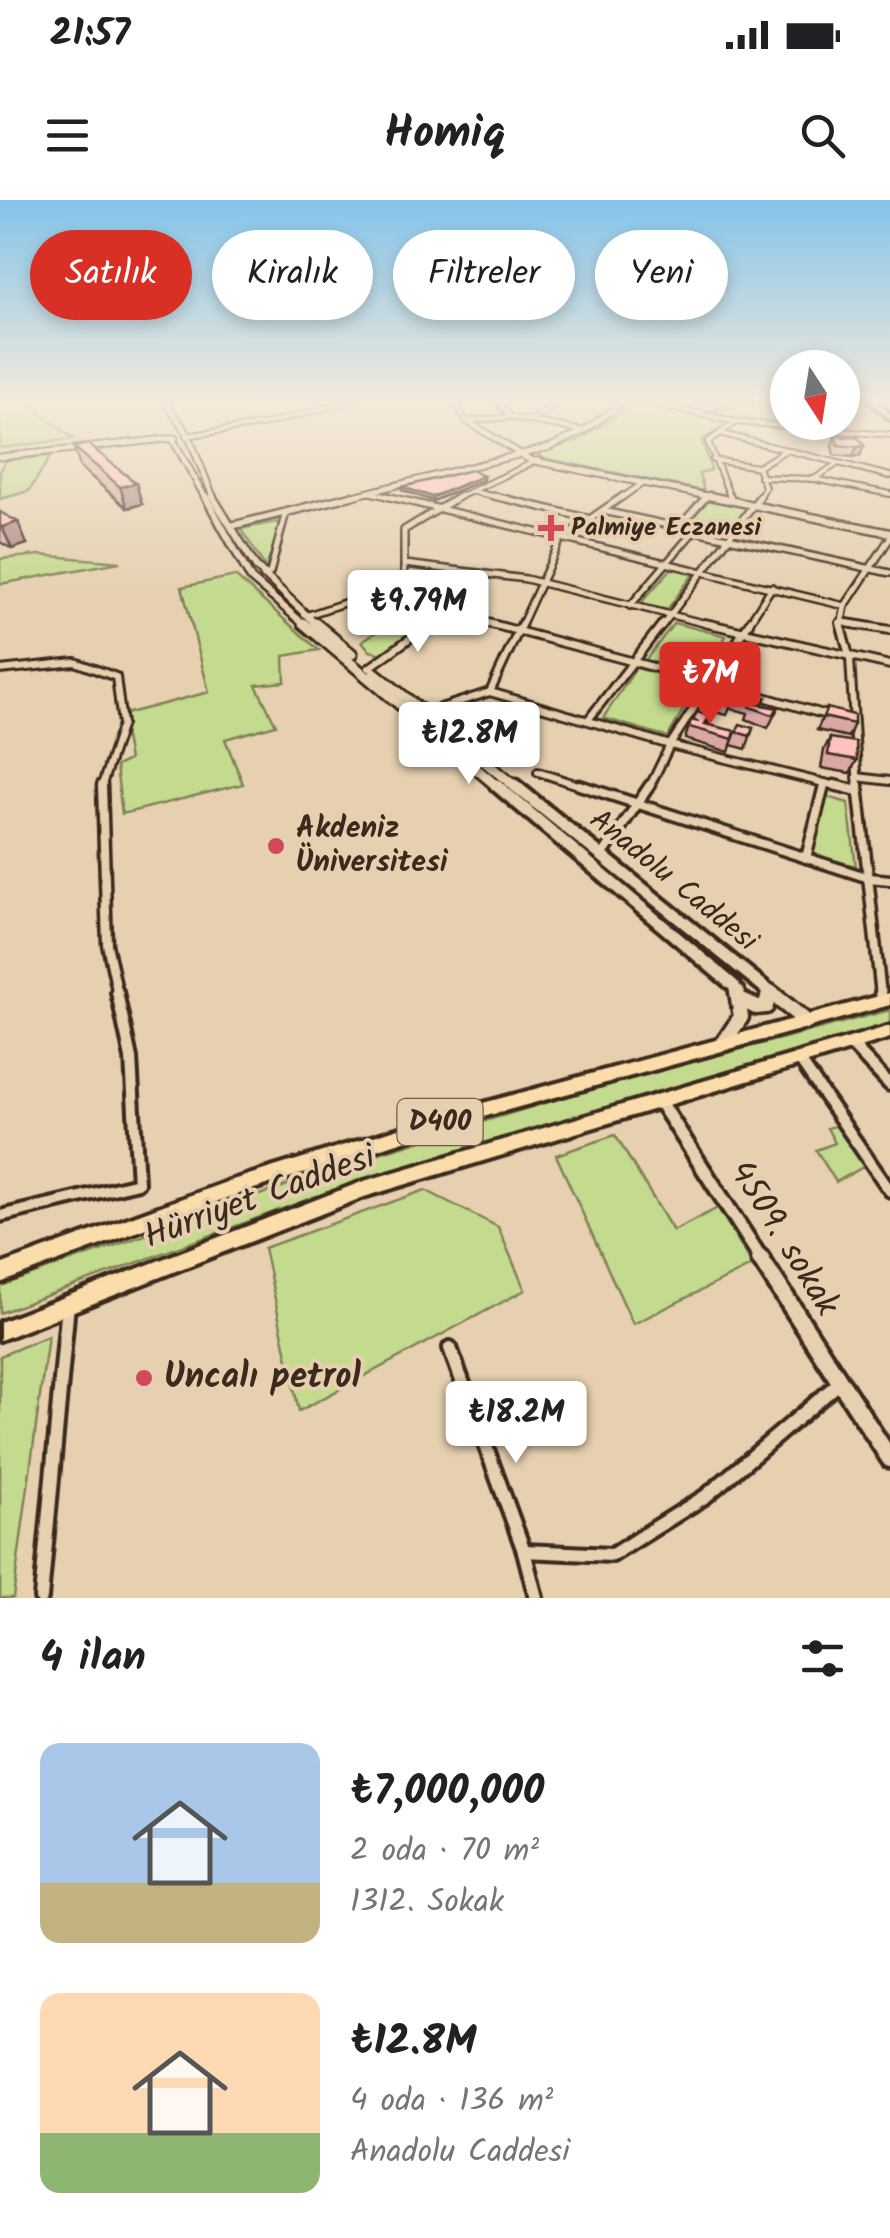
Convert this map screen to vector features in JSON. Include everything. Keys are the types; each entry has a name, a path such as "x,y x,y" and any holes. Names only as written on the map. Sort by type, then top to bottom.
{"main road":[{"name":"Anadolu Caddesi","path":"190,464 226,527 264,576 308,616 807,1022"},
{"name":"Anadolu Caddesi","path":"197,464 251,580 720,971 740,1000 742,1022 721,1045"},
{"path":"740,1000 756,1007 766,1006 768,991"},
{"name":"Hürriyet Caddesi","path":"0,1274 286,1171 457,1117 886,1000"},
{"name":"Hürriyet Caddesi","path":"0,1331 364,1189 890,1032"}],"street":[{"path":"226,527 474,464"},
{"path":"404,583 404,530 437,507 475,492 521,464"},
{"path":"568,464 890,535 845,606 840,622 850,659 858,791 886,1000"},
{"path":"715,464 731,500"},
{"path":"740,464 763,464"},
{"path":"814,479 837,464"},
{"path":"838,464 890,476"},
{"path":"588,720 755,506 765,487 758,467"},
{"path":"760,476 814,479 890,494"},
{"path":"490,692 561,538 644,483"},
{"path":"367,492 845,606"},
{"path":"475,492 591,520"},
{"path":"678,528 707,496"},
{"path":"603,511 890,573"},
{"path":"264,576 270,572 286,512"},
{"path":"630,606 694,531"},
{"path":"404,564 456,566 544,582 739,634 890,665"},
{"path":"404,583 446,612 854,722"},
{"path":"308,616 404,583"},
{"path":"602,856 640,805 670,745 772,587"},
{"path":"369,668 446,612"},
{"path":"840,622 890,630"},
{"path":"0,670 53,660 94,661 116,676 122,724 100,790 108,944 131,1058 138,1184 0,1216"},
{"path":"425,713 490,692 670,745 858,791"},
{"path":"538,772 869,878 890,880"},
{"path":"857,776 890,781"},
{"path":"806,858 825,783"},
{"path":"850,1044 890,1085"},
{"path":"798,1059 890,1191"},
{"name":"4509. sokak","path":"659,1100 890,1459"},
{"path":"42,1598 68,1303"},
{"path":"450,1348 524,1550 536,1598"},
{"path":"524,1550 612,1555 706,1496 839,1382"}],"green space":[{"path":"4,464 46,464 29,491 0,499"},
{"path":"573,464 709,464 711,470 699,474 704,491"},
{"path":"710,497 750,506 728,534 684,525"},
{"path":"277,522 279,528 266,568 241,529"},
{"path":"39,555 120,562 0,584 0,559"},
{"path":"672,568 694,573 667,610 640,604"},
{"path":"235,576 319,650 284,656 285,682 256,685 276,725 225,739 243,784 122,814 116,766 129,760 121,715 209,692 182,587"},
{"path":"416,607 439,614 381,654 370,651 362,641"},
{"path":"674,623 726,636 703,677 645,661"},
{"path":"636,668 697,684 668,737 603,718"},
{"path":"824,796 848,803 856,866 813,855"},
{"path":"890,1010 890,1025 331,1191 0,1313 0,1286 376,1154 598,1087"},
{"path":"843,1124 870,1163 836,1182 816,1150 835,1143 827,1128"},
{"path":"615,1135 673,1231 718,1208 753,1265 633,1324 556,1155"},
{"path":"425,1190 498,1227 525,1290 299,1411 264,1248"},
{"path":"48,1336 13,1598 0,1598 0,1356"}],"building":[{"path":"94,464 113,464 136,483 120,487"},
{"path":"471,470 483,476 432,497 402,487"},
{"path":"0,512 18,522 0,526"},
{"path":"732,688 766,697 762,704 735,696 731,703 719,699 723,692 730,694"},
{"path":"751,703 778,708 773,715 750,707"},
{"path":"827,708 854,715 854,724 823,717"},
{"path":"697,712 710,716 705,724 735,731 733,739 689,727 691,720 699,722 693,720"},
{"path":"740,724 753,728 750,736 736,732"},
{"path":"830,738 856,742 857,760 828,755"}],"place":[{"name":"Palmiye Eczanesi","path":"551,528"},
{"name":"Akdeniz Üniversitesi","path":"276,846"},
{"name":"Uncalı petrol","path":"144,1378"}]}
